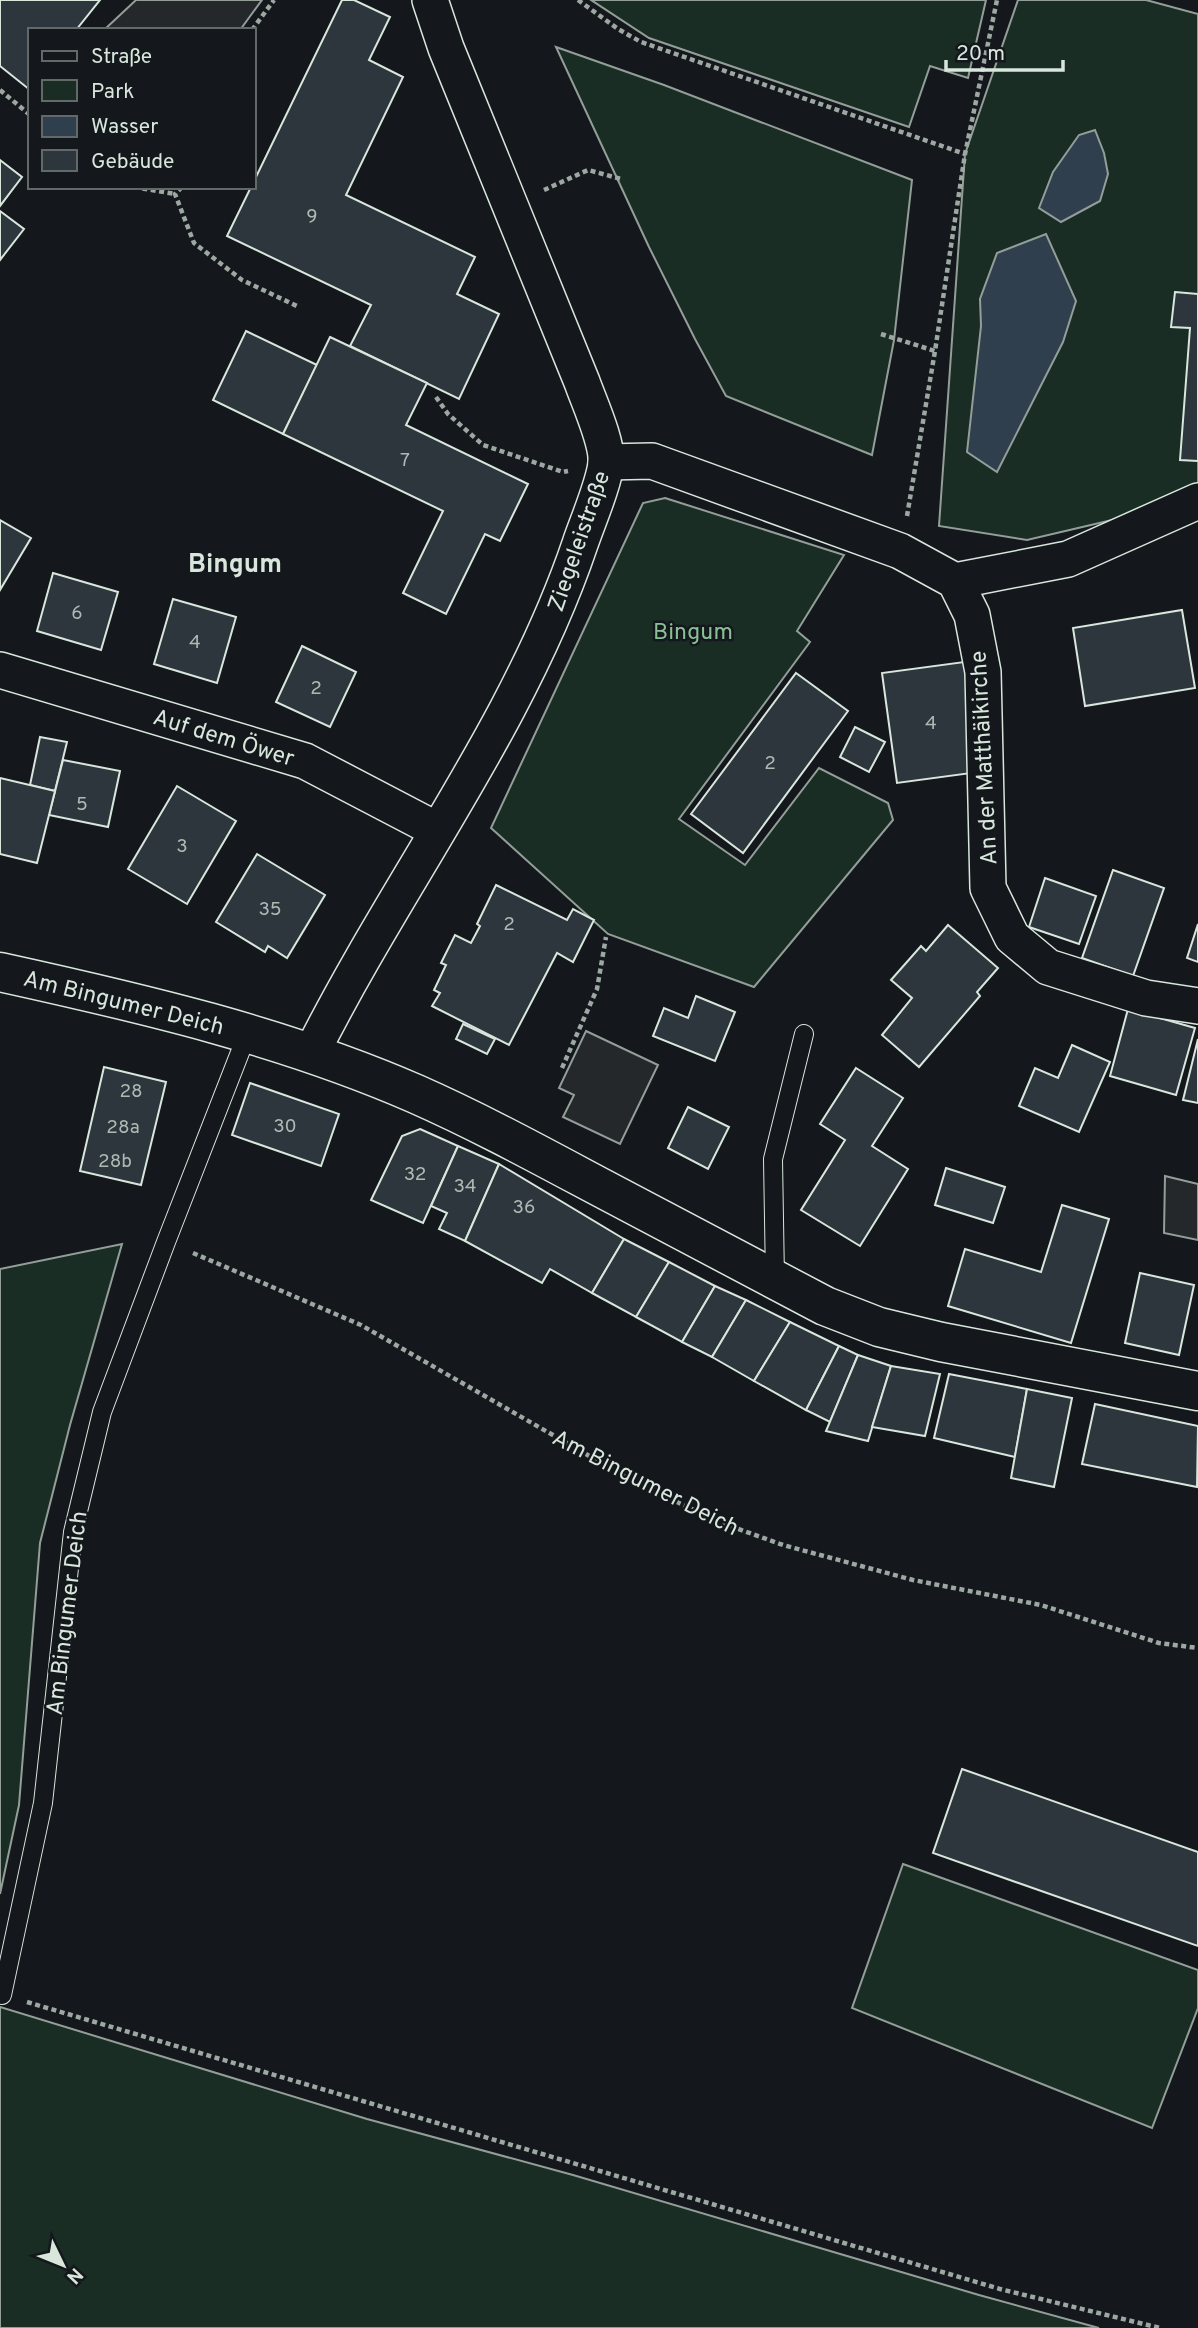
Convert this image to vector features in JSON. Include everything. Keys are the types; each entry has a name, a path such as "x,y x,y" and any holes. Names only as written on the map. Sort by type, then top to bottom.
{"main road":[{"name":"Am Bingumer Deich","path":"0,972 248,1032 415,1094 515,1142 825,1306 879,1327 1049,1364 1198,1391"}],"street":[{"name":"Ziegeleistraße","path":"312,1054 351,976 516,694 565,587 606,462 599,429 582,382 446,48 430,0"},
{"path":"606,462 652,461 900,551 955,581 1068,559 1198,502"},
{"name":"An der Matthäikirche","path":"955,581 972,615 983,672 989,888 1012,937 1048,967 1146,998 1198,1006"},
{"name":"Auf dem Öwer","path":"0,670 305,761 437,830"}],"lane":[{"name":"Am Bingumer Deich","path":"2,1994 43,1803 73,1532 102,1412 248,1032"},
{"path":"775,1279 773,1159 804,1034"}],"path":[{"path":"253,28 274,0"},
{"path":"578,0 641,42 965,153"},
{"path":"900,551 935,351 965,153 997,0"},
{"path":"0,90 28,113"},
{"path":"509,206 588,170 621,179"},
{"path":"146,189 175,194"},
{"path":"175,194 180,189"},
{"path":"175,194 194,243 242,281 299,307"},
{"path":"881,334 935,351"},
{"path":"436,397 448,414 483,445 563,472 606,462"},
{"path":"562,1068 597,989 606,937"},
{"name":"Am Bingumer Deich","path":"166,1242 360,1325 633,1481 719,1522 782,1545 913,1580 1041,1605 1159,1643 1198,1648"},
{"path":"2,1994 987,2285 1160,2328"}],"green space":[{"path":"591,0 986,0 968,78 930,66 909,127 649,38"},
{"path":"1018,0 1146,0 1198,14 1198,494 1159,509 1027,540 939,526 965,154"},
{"path":"556,47 664,85 912,180 894,340 872,455 726,396 649,247"},
{"name":"Bingum","path":"665,498 844,555 797,631 810,642 679,819 745,865 819,768 888,803 893,820 754,987 608,934 491,828 643,503"},
{"path":"122,1244 70,1425 40,1543 19,1805 0,1894 0,1269"},
{"path":"903,1864 1198,1970 1198,2008 1152,2128 852,2008"},
{"path":"0,2007 367,2119 573,2175 1099,2328 0,2328"}],"shaded area":[{"path":"136,0 262,0 241,28 106,28"},
{"path":"586,1031 658,1065 620,1144 563,1117 574,1095 559,1088"},
{"path":"1165,1176 1198,1184 1198,1240 1164,1233"}],"water":[{"path":"1095,130 1104,153 1108,174 1100,201 1061,222 1039,208 1053,172 1079,135"},
{"path":"1046,234 1076,301 1063,342 997,472 967,452 981,326 980,299 997,253"}],"building":[{"path":"0,0 100,0 78,28 28,28 28,88 0,66"},
{"path":"342,0 354,0 390,17 369,60 403,77 346,195 475,257 457,294 499,314 459,399 350,346 371,305 227,236 250,189 256,189 256,177"},
{"path":"0,160 22,177 0,206"},
{"path":"0,211 24,229 0,260"},
{"path":"1175,292 1198,294 1198,461 1180,460 1190,328 1171,327"},
{"path":"246,331 317,365 283,434 213,400"},
{"path":"330,337 427,383 406,425 528,484 500,541 485,534 446,614 403,593 443,511 283,434"},
{"path":"0,520 31,538 0,590"},
{"path":"53,573 118,592 101,650 37,631"},
{"path":"173,599 236,617 217,683 154,664"},
{"path":"1182,610 1195,688 1085,706 1073,628"},
{"path":"302,646 356,672 330,727 276,702"},
{"path":"964,662 979,772 897,783 882,673"},
{"path":"796,673 848,711 743,853 691,814"},
{"path":"855,727 885,742 869,772 840,757"},
{"path":"40,737 67,742 55,791 30,785"},
{"path":"63,760 120,771 108,827 49,815"},
{"path":"0,778 55,791 37,863 0,854"},
{"path":"177,786 236,821 187,904 128,869"},
{"path":"257,854 325,895 287,958 268,946 265,952 216,922"},
{"path":"1113,870 1164,888 1133,976 1082,958"},
{"path":"1045,878 1096,896 1079,944 1029,927"},
{"path":"496,885 567,920 573,909 594,920 573,962 557,953 509,1045 432,1006 440,993 434,990 446,965 441,963 455,935 471,943"},
{"path":"1198,924 1198,962 1187,958"},
{"path":"948,925 998,968 977,992 980,996 919,1067 882,1035 912,998 891,980 921,946 926,951"},
{"path":"696,996 735,1012 715,1061 653,1036 664,1008 688,1018"},
{"path":"1128,1009 1195,1028 1176,1095 1110,1076"},
{"path":"463,1024 495,1039 487,1054 456,1039"},
{"path":"1198,1039 1198,1103 1183,1100"},
{"path":"1072,1045 1110,1062 1079,1132 1019,1106 1035,1068 1058,1078"},
{"path":"104,1067 166,1082 141,1185 80,1171"},
{"path":"856,1068 903,1098 872,1146 908,1169 860,1246 801,1210 845,1140 820,1124"},
{"path":"250,1083 339,1114 321,1166 232,1135"},
{"path":"688,1107 729,1127 708,1169 668,1148"},
{"path":"420,1129 458,1146 423,1223 371,1200 402,1136"},
{"path":"458,1146 499,1164 465,1241 439,1229 447,1213 431,1206"},
{"path":"499,1164 624,1239 592,1293 550,1269 542,1283 465,1241"},
{"path":"946,1168 1005,1187 993,1223 935,1205"},
{"path":"1062,1205 1109,1219 1071,1343 948,1306 965,1249 1041,1272"},
{"path":"624,1239 669,1262 636,1317 592,1293"},
{"path":"669,1262 715,1286 682,1342 636,1317"},
{"path":"1140,1273 1194,1285 1179,1355 1125,1343"},
{"path":"715,1286 746,1300 712,1357 682,1342"},
{"path":"746,1300 790,1322 754,1381 712,1357"},
{"path":"790,1322 839,1346 806,1410 754,1381"},
{"path":"839,1346 858,1355 830,1422 806,1410"},
{"path":"858,1355 891,1366 868,1441 826,1431"},
{"path":"891,1366 940,1374 925,1436 872,1427"},
{"path":"949,1374 1027,1389 1015,1457 934,1438"},
{"path":"1027,1389 1072,1398 1054,1487 1011,1478"},
{"path":"1095,1404 1198,1426 1197,1487 1082,1464"},
{"path":"962,1769 1198,1852 1198,1946 933,1853"}],"district":[{"name":"Bingum","path":"235,563"}]}
